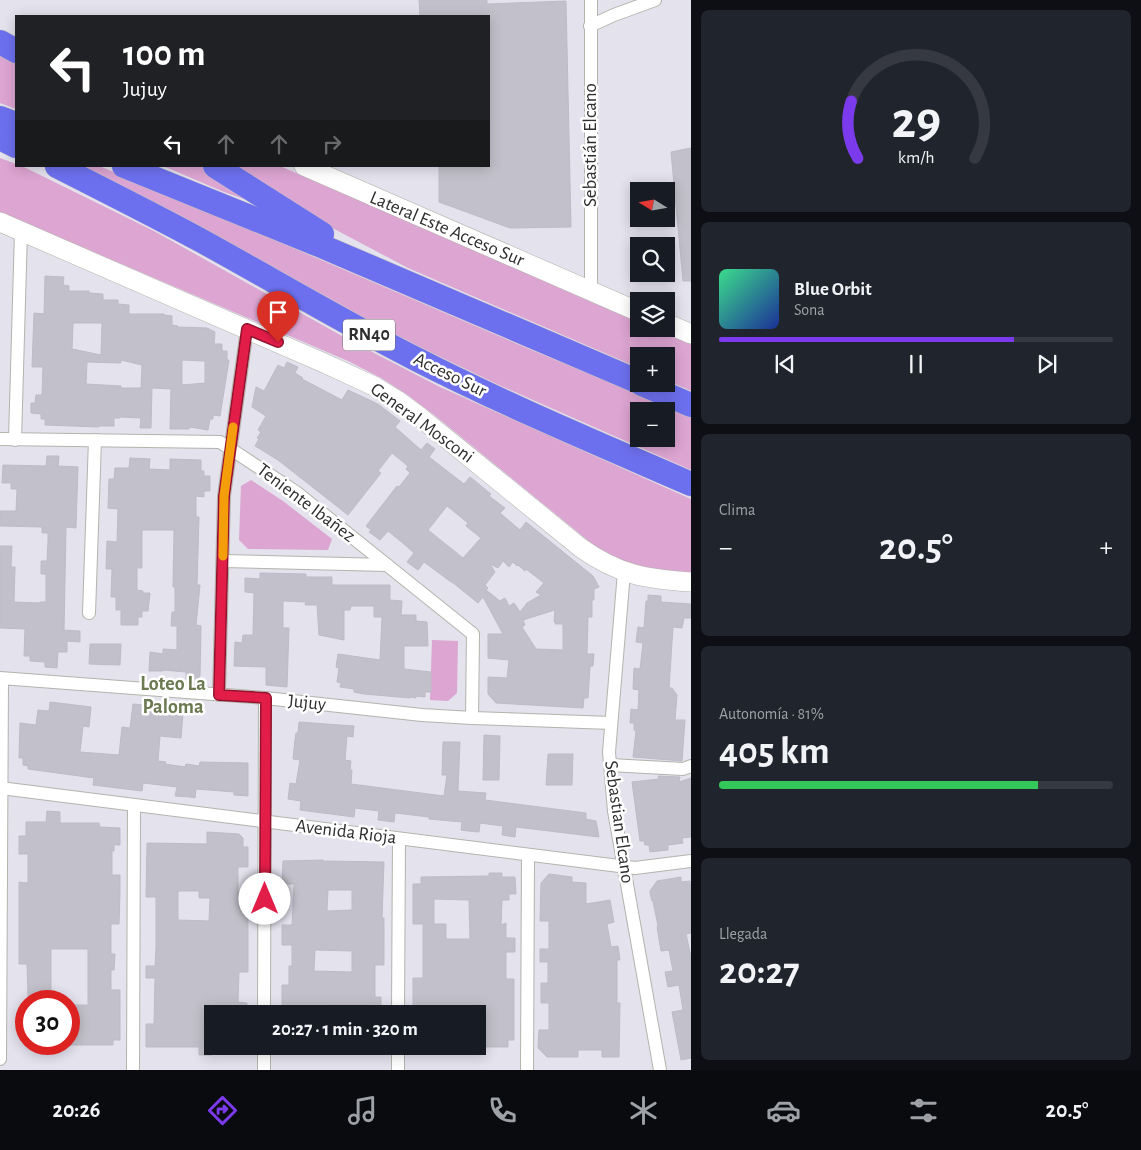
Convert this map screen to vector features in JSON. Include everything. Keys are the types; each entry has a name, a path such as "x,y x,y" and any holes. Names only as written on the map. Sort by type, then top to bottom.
{"highway":[{"path":"0,42 15,50"},
{"path":"0,118 15,124"},
{"path":"0,138 15,146"},
{"path":"0,147 15,153"},
{"name":"Acceso Sur","path":"59,167 189,234 336,317 416,359 462,382 691,484"},
{"path":"126,167 293,234 630,379"},
{"path":"218,167 303,222 396,278"},
{"path":"661,392 691,405"}],"street":[{"name":"Sebastián Elcano","path":"591,0 591,291"},
{"path":"590,26 655,0"},
{"path":"0,36 15,43"},
{"name":"Lateral Este Acceso Sur","path":"306,167 591,291"},
{"name":"General Mosconi","path":"0,222 247,329 360,379 387,393 420,417 602,563 640,577 691,582"},
{"path":"15,440 21,231"},
{"path":"591,291 630,308"},
{"path":"675,327 691,334"},
{"path":"219,695 224,496 247,329"},
{"name":"Teniente Ibañez","path":"0,439 220,442 296,492 473,634 472,718"},
{"path":"89,613 95,440"},
{"path":"223,560 387,565"},
{"name":"Sebastian Elcano","path":"624,572 609,752 614,810 660,1070"},
{"path":"0,1059 1,678"},
{"name":"Jujuy","path":"1,678 266,698 422,715 611,723"},
{"path":"264,1005 266,698"},
{"path":"610,765 683,769 691,766"},
{"name":"Avenida Rioja","path":"1,788 624,867 635,868 691,861"},
{"path":"132,1070 134,805"},
{"path":"398,1005 399,839"},
{"path":"527,1070 528,855"},
{"path":"264,1055 264,1070"},
{"path":"398,1055 398,1070"}],"shaded area":[{"path":"0,49 15,56 15,109 0,103"},
{"path":"0,158 15,164 15,167 26,168 154,231 351,341 438,386 691,499 691,573 638,566 604,552 433,414 383,379 348,361 0,212"},
{"path":"80,167 101,167 146,185 657,402 630,402 630,443 501,386 379,326 200,226"},
{"path":"165,167 206,167 263,206"},
{"path":"228,167 282,167 630,317 630,337 675,337 691,344 691,391 675,384 675,347 630,347 630,364 408,268 304,213"},
{"path":"675,409 691,416 691,470 639,447 675,447"},
{"path":"251,480 283,501 332,539 328,550 248,549 239,540 241,486"},
{"path":"432,640 458,641 457,693 448,701 430,700"}],"building":[{"path":"419,0 487,0 487,4 566,1 571,227 510,228 439,202 439,167 490,167 490,15 420,15"},
{"path":"691,148 691,281 683,281 671,152"},
{"path":"45,276 64,277 63,285 69,286 69,291 89,291 89,293 103,294 103,300 118,300 118,304 129,305 129,314 164,314 172,316 172,325 177,327 207,328 215,332 214,344 222,344 222,351 227,351 227,360 229,360 220,416 213,415 213,419 210,419 208,430 190,427 189,429 170,429 171,389 152,388 151,428 140,428 141,418 120,417 114,418 114,426 45,425 45,419 41,419 41,414 31,413 31,403 35,403 36,395 42,395 43,367 32,367 34,313 44,314","holes":["73,323 102,323 101,355 72,349","121,360 142,365 141,388 86,384 87,362 121,363","182,360 205,361 205,383 182,385"]},
{"path":"287,362 298,367 295,373 302,379 342,400 348,390 378,404 400,421 395,427 421,450 427,443 435,449 429,457 464,484 470,477 491,494 489,496 505,508 500,513 520,530 526,522 593,576 599,587 594,589 592,617 588,617 587,654 594,654 593,666 590,666 588,698 584,698 583,708 496,703 488,694 488,677 507,678 509,660 488,658 488,634 503,634 483,597 478,603 424,562 418,570 407,562 414,553 404,544 388,531 380,540 369,532 371,530 366,526 397,486 399,487 410,473 406,469 408,466 392,453 378,471 381,473 348,515 278,460 255,446 261,432 258,430 266,416 252,407 256,387 264,391 278,365 284,368","holes":["447,506 468,523 466,526 481,538 463,558 428,530","503,561 509,567 513,562 525,571 526,569 544,583 536,592 541,595 527,603 520,612 514,603 509,606 505,598 500,601 486,590 488,588 485,585 495,572 490,564 498,568","555,610 555,624 563,624 563,650 536,649 522,627 525,625 523,620"]},
{"path":"47,456 59,456 58,466 78,467 76,528 66,527 64,630 80,631 80,642 67,641 67,652 58,652 57,668 45,667 45,662 30,661 30,656 24,656 25,629 0,628 0,546 12,546 11,567 15,567 14,602 40,603 46,602 46,574 41,574 41,561 47,561 48,541 48,533 42,533 42,527 0,526 0,511 16,511 17,489 11,489 11,483 2,483 3,465 46,466"},
{"path":"130,458 150,459 149,469 170,470 170,459 201,460 201,471 204,471 204,476 210,476 210,491 204,491 204,497 196,496 196,517 199,517 197,585 200,585 196,625 201,626 200,676 197,680 186,679 186,672 149,671 150,652 163,654 163,649 177,650 177,626 171,626 172,612 175,612 175,587 173,587 174,530 142,530 142,568 137,568 137,590 143,591 143,593 150,593 148,611 142,611 142,617 138,617 138,625 121,625 121,610 116,610 116,597 111,597 112,569 106,569 107,541 117,542 118,509 108,508 109,479 114,479 115,468 129,468"},
{"path":"260,573 306,574 306,577 332,577 332,585 390,585 390,600 402,601 401,615 416,615 416,621 427,622 428,646 404,646 404,669 431,672 431,692 425,692 425,697 416,696 416,698 410,698 364,694 354,692 354,689 340,687 341,683 337,682 339,668 336,667 338,654 380,660 382,617 374,617 374,606 351,606 350,610 344,610 344,640 319,635 317,605 305,605 306,602 283,601 283,628 289,628 287,687 266,685 266,667 234,666 235,642 242,643 243,635 253,635 254,593 245,592 245,578 260,579"},
{"path":"648,595 661,596 661,602 691,604 691,618 684,618 682,628 673,627 669,688 672,688 677,695 675,720 685,720 682,761 633,757 636,731 634,730 634,723 630,723 631,709 638,710 639,690 633,689 634,668 640,669 643,643 636,642 638,627 644,628"},
{"path":"90,644 121,644 120,665 89,664"},
{"path":"50,702 91,707 89,727 83,726 80,752 119,755 122,727 130,728 133,704 144,705 143,711 183,714 181,738 160,736 158,761 185,767 186,764 199,766 200,762 248,763 248,796 234,795 234,792 196,789 195,798 175,796 177,787 143,783 142,791 93,785 94,778 28,769 28,766 23,765 23,758 19,758 20,723 36,725 38,710 49,711"},
{"path":"299,722 354,726 353,737 347,736 345,760 351,761 351,784 444,796 447,775 442,775 443,742 460,742 458,791 486,793 485,800 586,813 586,819 596,821 599,837 516,827 515,837 502,835 503,826 480,823 479,832 461,830 462,822 429,819 429,817 395,813 394,822 378,820 379,811 355,808 354,817 300,810 301,801 288,799 290,783 296,784 300,760 293,759"},
{"path":"484,735 500,736 499,780 483,780"},
{"path":"548,754 573,754 572,785 546,785"},
{"path":"658,776 680,777 679,782 691,778 691,837 682,838 683,843 668,845 668,850 650,852 649,845 645,845 644,841 640,841 632,782 659,779"},
{"path":"47,811 60,812 60,823 99,823 100,827 120,828 120,845 114,845 114,851 112,851 112,875 120,875 119,924 111,924 111,954 115,954 114,970 111,970 111,990 120,990 120,1040 113,1040 113,1045 80,1045 80,1005 88,1005 88,949 51,949 51,990 28,990 27,964 19,964 19,882 28,883 28,854 19,854 19,836 26,836 26,822 46,822"},
{"path":"207,832 239,834 243,838 243,847 248,847 248,867 238,867 238,892 246,892 248,972 239,972 238,1002 247,1003 247,1005 204,1005 204,1055 199,1055 199,1047 146,1047 146,1024 154,1024 155,978 146,978 146,966 155,966 156,948 156,897 146,897 147,843 207,844","holes":["178,891 199,891 199,898 210,898 209,921 178,920"]},
{"path":"283,861 384,862 382,918 384,918 384,965 375,965 375,997 381,997 381,1005 282,1005 282,985 289,985 289,966 292,966 292,945 282,945 282,925 292,925 294,884 282,884","holes":["328,890 352,890 352,910 327,911","315,950 352,951 352,972 314,971"]},
{"path":"489,873 502,873 502,877 515,877 516,894 509,894 509,900 502,900 501,925 506,923 506,938 515,938 515,952 506,952 506,979 514,979 514,1040 508,1040 508,1047 486,1047 486,1005 413,1005 413,978 423,978 423,924 413,924 413,884 421,884 421,877 489,876","holes":["434,899 469,900 470,939 446,939 446,924 434,924"]},
{"path":"549,874 572,877 572,882 586,883 586,904 610,900 614,922 607,924 611,947 618,946 620,960 617,960 617,1003 620,1003 619,1057 602,1057 602,1050 578,1050 578,1057 547,1057 538,1048 539,1030 549,1030 549,1003 541,1003 541,983 548,983 548,962 540,962 540,949 549,949 549,921 540,921 541,883"},
{"path":"681,877 681,882 690,881 691,891 691,933 686,934 691,957 691,1058 681,1060 672,1012 683,1010 679,985 668,987 665,972 673,971 669,950 661,951 658,926 650,891 657,881"}],"slow traffic":[{"path":"223,556 224,496 233,427"}],"district":[{"name":"Loteo La Paloma","path":"173,696"}],"route":[{"path":"265,899 266,698 219,695 224,496 247,329 278,342"}]}
